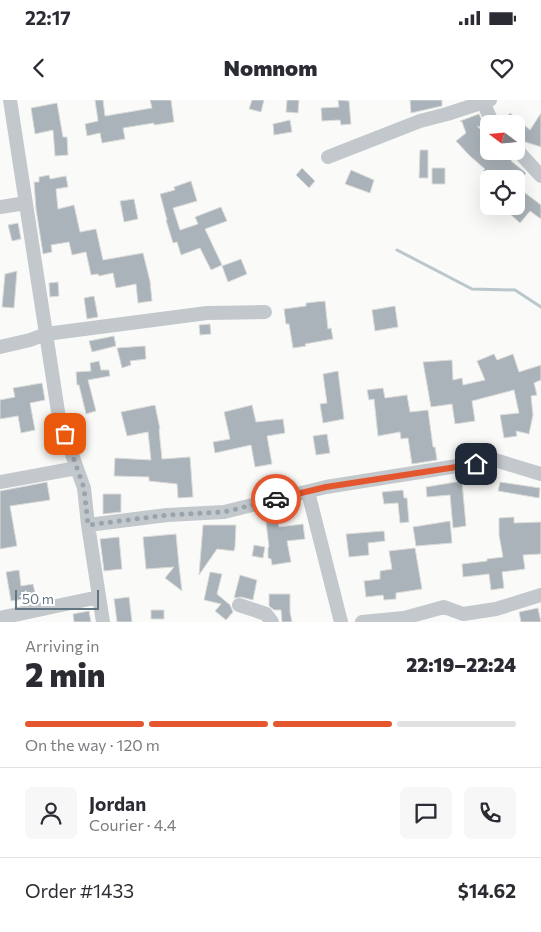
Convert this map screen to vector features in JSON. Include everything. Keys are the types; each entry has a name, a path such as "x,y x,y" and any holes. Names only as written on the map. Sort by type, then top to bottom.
{"street":[{"path":"10,100 59,418 84,488 103,622"},
{"path":"328,157 420,121 485,101 489,115"},
{"path":"525,159 541,176"},
{"path":"0,207 26,203"},
{"path":"0,347 46,334 206,313 265,312"},
{"path":"88,525 167,515 224,512 326,487 495,460 541,474"},
{"path":"0,482 77,468"},
{"path":"308,492 341,622"},
{"path":"362,622 404,618 444,607 464,618 541,595"},
{"path":"0,618 99,597"},
{"path":"239,605 266,614 272,622"}],"building":[{"path":"95,100 103,100 105,116 152,108 150,100 171,100 174,122 123,128 125,139 102,143 100,133 87,136 85,124 98,121"},
{"path":"252,100 264,100 261,112 249,109"},
{"path":"287,100 299,100 298,113 286,112"},
{"path":"338,100 349,101 351,124 341,125 340,120 322,121 321,108 339,107"},
{"path":"410,100 442,100 442,106 411,113"},
{"path":"57,103 63,137 67,137 68,155 55,156 53,130 35,134 31,108"},
{"path":"541,113 541,147 525,142 525,126 530,130"},
{"path":"479,114 480,127 477,126 480,129 480,160 512,160 522,170 484,170 456,141 466,133 460,121"},
{"path":"290,120 292,132 274,135 273,124"},
{"path":"420,150 428,150 428,178 419,178"},
{"path":"302,168 315,181 309,188 296,175"},
{"path":"432,168 445,168 445,184 432,184"},
{"path":"351,170 374,180 370,193 345,184"},
{"path":"49,175 50,179 66,176 68,187 56,189 58,209 74,205 80,232 96,229 103,260 143,253 150,281 152,301 138,303 136,284 116,288 113,273 99,276 98,274 91,275 86,252 72,255 69,242 51,245 52,252 43,254 34,182 39,182 39,177"},
{"path":"191,181 197,201 173,208 180,230 198,224 195,217 221,207 227,221 205,229 222,265 211,270 200,248 181,255 177,242 173,243 160,194 175,190 174,187"},
{"path":"525,193 541,205 541,219 530,211 520,223 511,215 525,215"},
{"path":"134,199 138,219 124,222 120,201"},
{"path":"18,223 21,239 12,241 8,225"},
{"path":"241,259 247,274 228,282 222,266"},
{"path":"17,271 14,308 2,307 5,274"},
{"path":"58,282 59,296 50,297 49,283"},
{"path":"94,296 98,317 87,319 84,298"},
{"path":"325,301 328,329 331,328 333,339 293,348 284,309 306,306 306,303"},
{"path":"395,306 398,327 375,331 372,310"},
{"path":"210,324 211,334 200,335 199,325"},
{"path":"114,336 116,346 92,352 89,341"},
{"path":"145,346 146,359 130,361 131,365 122,368 117,348"},
{"path":"494,354 497,360 513,354 519,372 541,365 541,380 534,383 537,395 531,396 533,415 529,434 516,431 517,436 504,438 500,415 519,413 514,390 472,401 475,421 455,424 452,404 431,407 423,362 452,360 453,380 462,378 463,385 485,380 477,361"},
{"path":"99,361 101,370 109,370 110,376 88,380 96,411 86,414 79,385 77,385 76,372 91,371 90,363"},
{"path":"338,371 344,419 323,423 320,404 327,403 323,374"},
{"path":"42,383 45,400 30,403 35,430 21,433 18,416 0,419 0,400 15,397 13,388"},
{"path":"383,388 385,398 407,395 410,412 428,410 433,447 435,447 437,460 412,464 408,438 401,439 400,432 378,436 374,399 369,400 367,390"},
{"path":"155,405 160,429 162,459 190,457 193,497 178,498 177,484 149,481 149,477 114,476 115,458 151,460 148,432 127,436 121,412"},
{"path":"252,405 256,422 283,419 285,433 267,436 272,464 255,467 251,445 215,453 213,442 230,439 224,412"},
{"path":"327,434 330,453 316,455 313,436"},
{"path":"462,481 466,526 453,528 450,495 427,497 426,487"},
{"path":"47,482 50,500 10,506 17,546 0,549 0,491"},
{"path":"500,482 540,488 539,498 498,491"},
{"path":"403,490 404,498 407,498 409,522 400,523 398,503 384,504 382,492"},
{"path":"103,494 121,494 121,512 103,514"},
{"path":"514,517 514,523 541,522 541,554 523,555 525,569 502,572 504,588 491,590 489,574 463,577 462,564 503,557 499,535 499,518"},
{"path":"278,520 279,527 303,524 305,539 287,541 291,562 272,565 271,559 268,558 269,547 266,522"},
{"path":"450,521 452,543 416,546 413,527"},
{"path":"203,525 236,525 235,547 234,551 217,549 199,575"},
{"path":"384,531 385,541 368,543 369,555 349,557 346,534"},
{"path":"176,534 182,591 165,578 174,567 146,569 143,537"},
{"path":"119,537 122,569 104,571 100,539"},
{"path":"254,545 265,547 263,558 252,556"},
{"path":"415,548 422,589 396,593 396,599 384,600 383,595 366,597 364,581 380,579 380,571 392,569 389,551"},
{"path":"19,570 21,586 33,584 36,597 11,601 6,572"},
{"path":"210,572 222,574 217,594 230,605 233,612 226,620 215,611 221,604 204,600"},
{"path":"240,575 257,580 253,600 241,597 234,598"},
{"path":"269,594 290,594 292,622 282,622 281,610 274,610 269,606"},
{"path":"129,597 132,622 117,622 114,599"},
{"path":"538,608 541,622 521,622 519,612"},
{"path":"151,610 164,610 164,619 151,619"},
{"path":"89,611 91,622 74,622 73,614"}],"waterway":[{"path":"397,250 472,289 515,290 541,307"}],"way so far":[{"path":"65,434 84,488 88,525 167,515 224,512 276,499"}],"route":[{"path":"276,499 326,487 476,464"}]}
